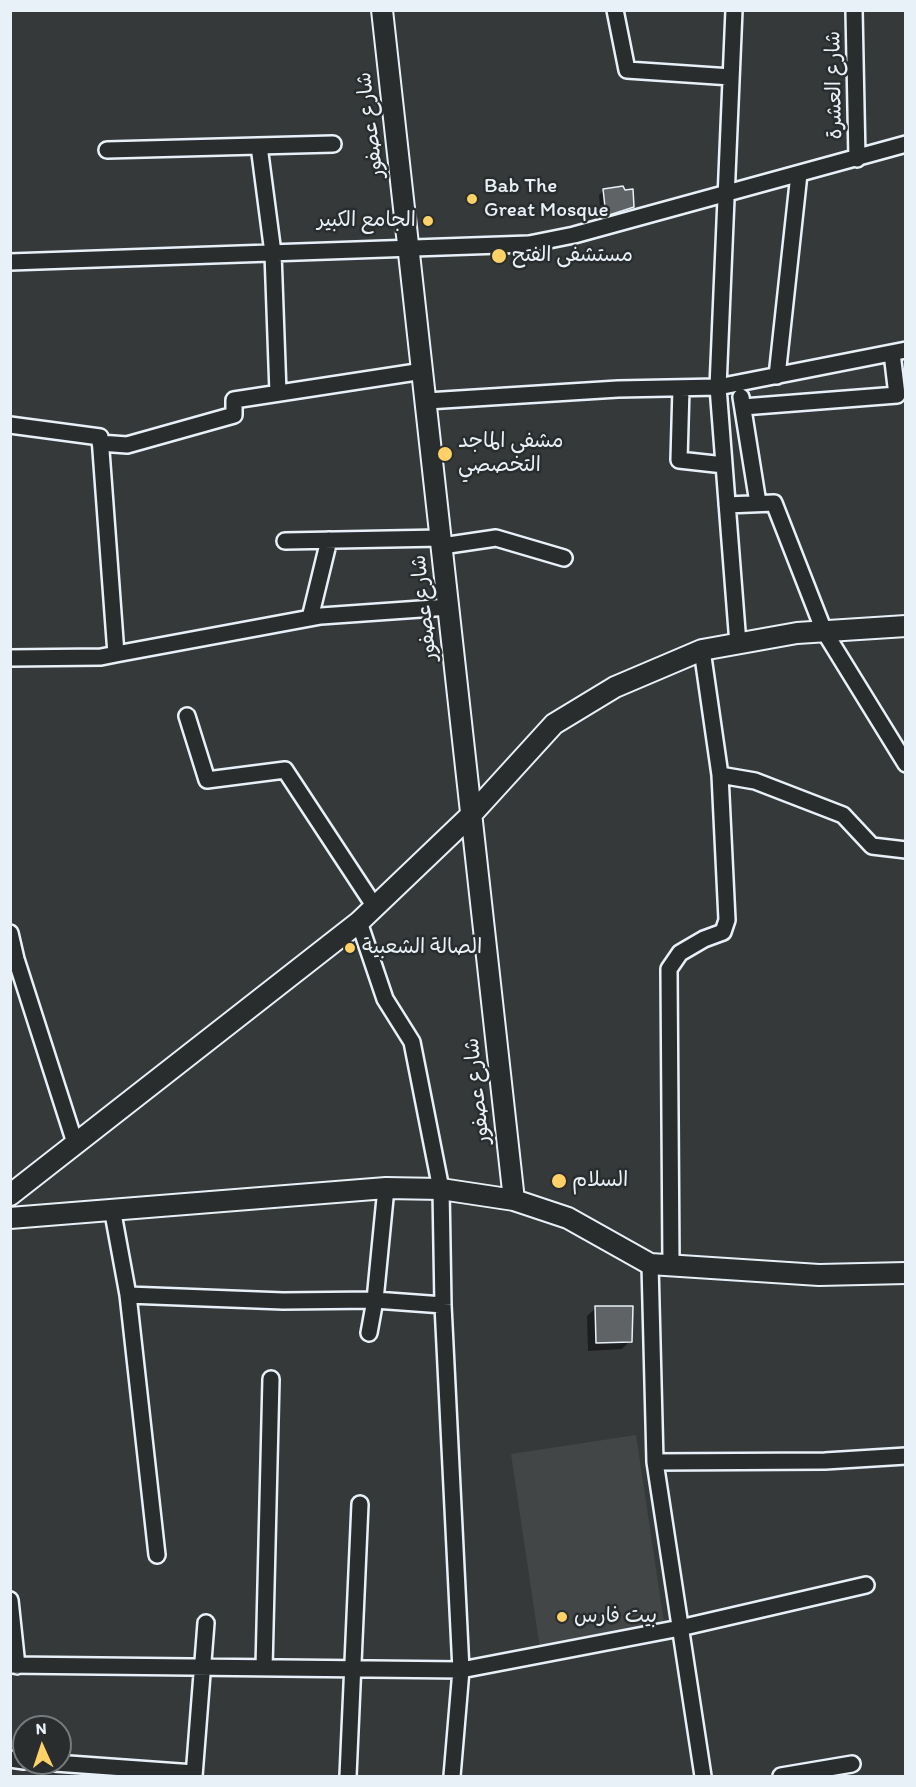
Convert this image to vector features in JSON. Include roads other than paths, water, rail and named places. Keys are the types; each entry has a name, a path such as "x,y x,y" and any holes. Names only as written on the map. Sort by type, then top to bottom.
{"main road":[{"name":"شارع عصفور","path":"382,10 514,1200"},
{"path":"10,1195 359,922 471,815 554,724 615,687 702,650 797,633 906,626"},
{"path":"10,1218 386,1188 441,1189 514,1200 568,1218 650,1264 819,1275 906,1273"}],"street":[{"path":"615,10 627,70 731,77"},
{"path":"734,10 718,387 738,644"},
{"name":"شارع العشرة","path":"854,10 857,159"},
{"path":"107,150 333,144"},
{"path":"10,262 529,244 574,235 906,144"},
{"path":"259,146 273,254 278,393"},
{"path":"777,376 792,262 800,174"},
{"path":"427,401 618,389 718,387 899,352 897,395 742,406"},
{"path":"100,443 127,445 234,415 234,400 423,371"},
{"path":"739,384 742,406 766,503 824,632 906,764"},
{"path":"681,388 680,460 724,465"},
{"path":"10,425 100,437 116,654"},
{"path":"727,505 766,503"},
{"path":"285,541 442,542 496,538 564,558"},
{"path":"310,618 329,540"},
{"path":"10,658 101,657 310,618 449,607"},
{"path":"671,1265 669,969 680,953 704,939 723,932 727,920 720,775 702,650"},
{"path":"187,716 207,780 285,770 375,907"},
{"path":"720,775 755,781 843,815 872,846 906,850"},
{"path":"359,922 385,999 412,1042 441,1189 443,1305 461,1670 452,1776"},
{"path":"10,933 13,959 75,1143"},
{"path":"369,1333 375,1300 386,1188"},
{"path":"112,1209 128,1295 157,1555"},
{"path":"650,1264 655,1462 703,1776"},
{"path":"128,1295 283,1301 375,1300 443,1305"},
{"path":"264,1668 271,1379"},
{"path":"655,1462 825,1461 906,1456"},
{"path":"348,1776 360,1504"},
{"path":"10,1600 14,1665 461,1670 680,1629 866,1585"},
{"path":"72,1769 194,1775 206,1623"},
{"path":"781,1776 852,1764"}],"place":[{"name":"Bab The Great Mosque","path":"472,199"},
{"name":"الجامع الكبير","path":"428,221"},
{"name":"مستشفى الفتح","path":"499,256"},
{"name":"مشفى الماجد التخصصي","path":"445,454"},
{"name":"الصالة الشعبية","path":"350,948"},
{"name":"السلام","path":"559,1181"},
{"name":"بيت فارس","path":"562,1617"}]}
